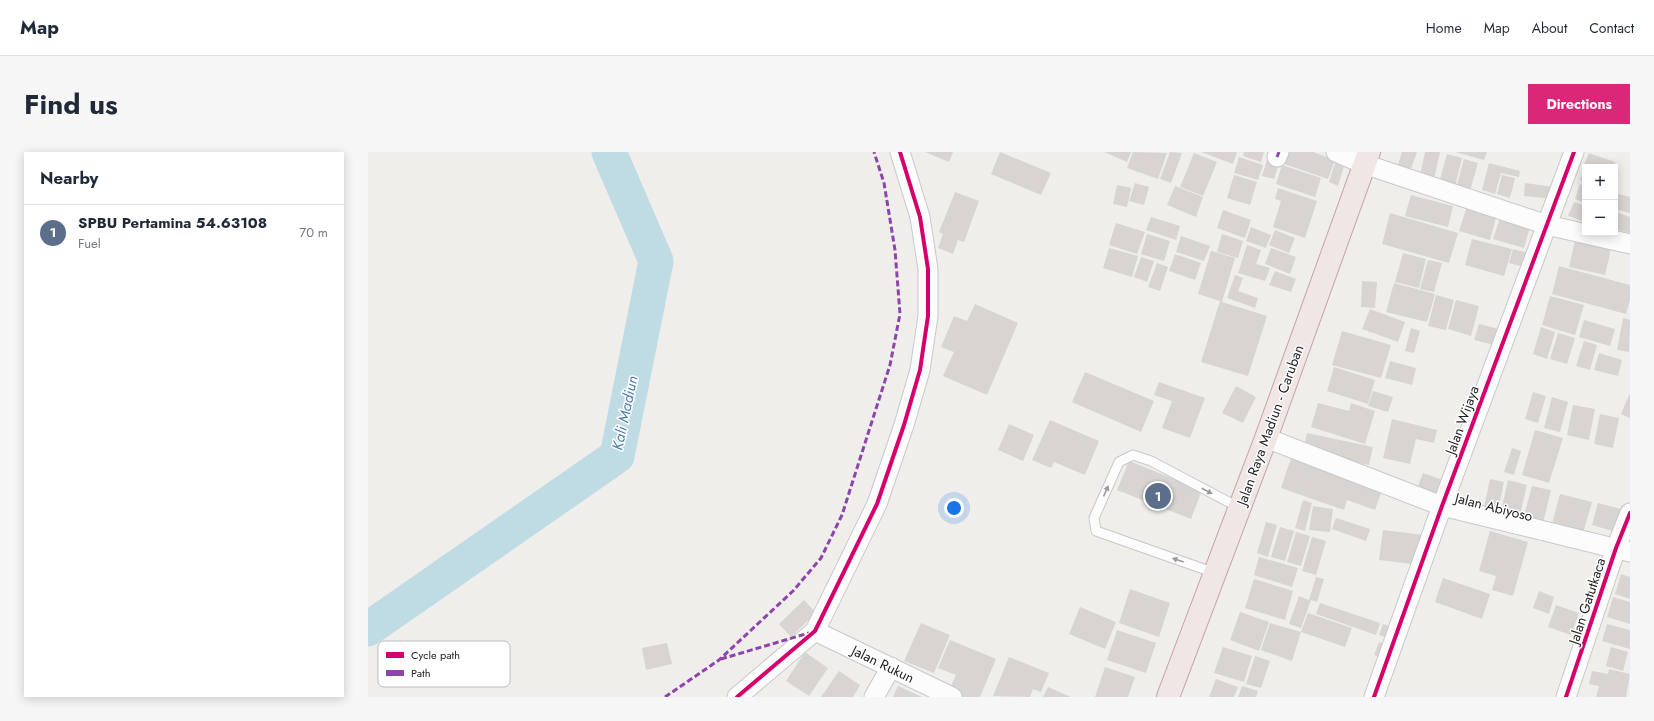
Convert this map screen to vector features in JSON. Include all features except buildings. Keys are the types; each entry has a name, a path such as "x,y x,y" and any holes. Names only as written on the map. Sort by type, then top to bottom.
{"highway":[{"name":"Jalan Raya Madiun - Caruban","path":"1168,697 1266,438 1367,158"}],"street":[{"path":"737,697 814,631 877,504 904,425 920,370 928,316 928,269 920,217 900,152"},
{"path":"1336,152 1367,158 1547,225 1630,244"},
{"name":"Jalan Wijaya","path":"1374,697 1442,506 1574,152"},
{"name":"Jalan Abiyoso","path":"1266,438 1442,506 1623,550"},
{"name":"Jalan Gatutkaca","path":"1566,697 1623,550 1630,513"},
{"name":"Jalan Rukun","path":"814,631 952,697"},
{"path":"874,697 891,667"}],"lane":[{"path":"1215,573 1096,531 1094,518 1119,462 1133,455 1151,461 1240,508"}],"waterway":[{"name":"Kali Madiun","path":"368,629 617,456 656,261 609,152"}],"marked path":[{"path":"665,697 719,660 793,591 821,558 842,515 890,365 900,314 895,250 884,183 874,152"},
{"path":"1277,157 1279,152"},
{"path":"721,659 809,633"}],"cycle path":[{"path":"737,697 815,631 877,504 904,425 920,370 928,316 928,269 920,217 900,152"},
{"path":"1374,697 1442,506 1574,152"},
{"path":"1566,697 1616,548 1630,513"}],"place":[{"name":"SPBU Pertamina 54.63108","path":"1158,496"}]}
